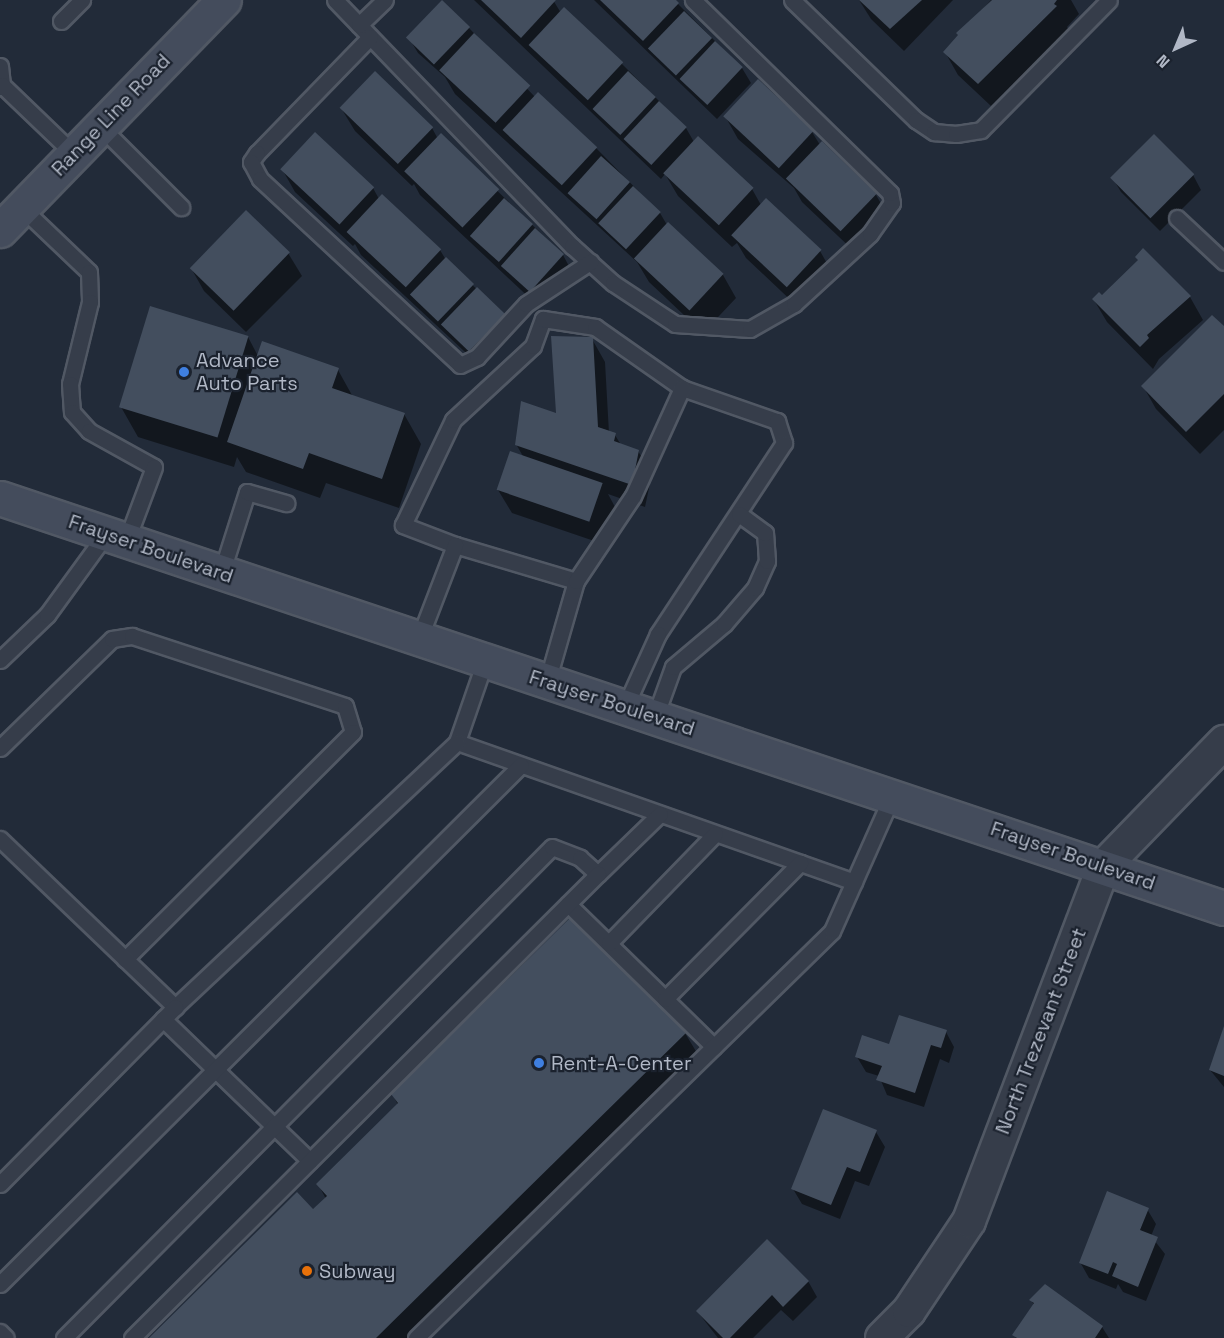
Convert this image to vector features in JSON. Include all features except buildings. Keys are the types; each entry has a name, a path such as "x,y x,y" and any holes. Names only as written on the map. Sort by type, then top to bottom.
{"main road":[{"name":"Range Line Road","path":"10,219 100,126 210,4"},
{"name":"Frayser Boulevard","path":"0,498 221,574 892,795 1224,908"}],"street":[{"name":"North Trezevant Street","path":"882,1338 909,1311 969,1221 1104,866 1224,742"}],"lane":[{"path":"61,21 82,0"},
{"path":"335,0 590,262 640,303 675,324 750,329 794,304 870,234 892,202 890,193 693,0"},
{"path":"359,25 385,0"},
{"path":"792,0 916,120 934,132 956,134 981,130 1109,0"},
{"path":"370,37 257,153 251,162 260,179 460,364 477,357 526,304 590,262"},
{"path":"0,66 1,86 73,153"},
{"path":"100,126 181,207"},
{"path":"1178,218 1224,262"},
{"path":"0,660 47,615 116,538 154,467 90,431 72,412 70,384 92,291 89,272 10,219"},
{"path":"576,581 455,545 403,525 453,420 532,346 543,319 595,327 682,388 777,421 784,443 658,634 640,712"},
{"path":"547,682 576,581 633,496 682,388"},
{"path":"221,574 247,492 286,502"},
{"path":"640,712 673,667 724,624 755,588 767,561 765,533 739,514"},
{"path":"418,639 455,545"},
{"path":"0,748 112,639 132,636 345,706 353,732 125,959"},
{"path":"0,1184 175,1007 457,742 485,661"},
{"path":"457,742 854,882"},
{"path":"0,1284 522,765"},
{"path":"416,1338 832,931 892,795"},
{"path":"132,1338 660,814"},
{"path":"609,943 715,834"},
{"path":"0,839 175,1007"},
{"path":"64,1338 552,847 580,858 598,874"},
{"path":"665,999 800,863"},
{"path":"568,904 714,1047"},
{"path":"163,1019 310,1161"},
{"path":"0,1332 6,1338"}],"place":[{"name":"Advance Auto Parts","path":"184,372"},
{"name":"Rent-A-Center","path":"539,1063"},
{"name":"Subway","path":"307,1271"}]}
